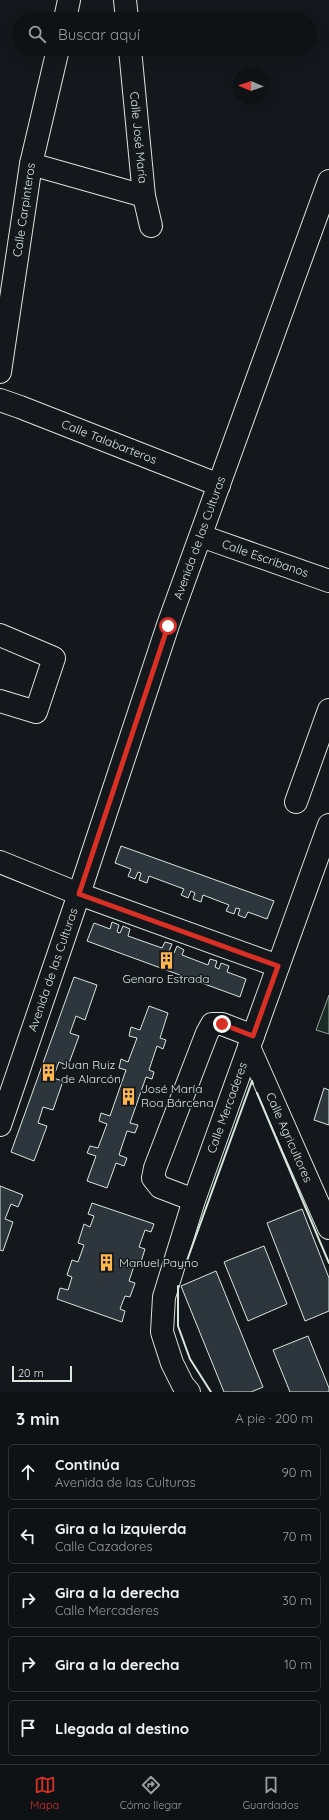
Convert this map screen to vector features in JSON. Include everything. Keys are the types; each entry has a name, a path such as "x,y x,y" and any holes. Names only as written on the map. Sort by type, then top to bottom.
{"street":[{"path":"67,12 70,0"},
{"path":"125,0 126,12"},
{"name":"Calle Carpinteros","path":"0,372 32,164 56,56"},
{"name":"Calle José María","path":"131,56 144,196 151,226"},
{"path":"32,164 144,196"},
{"name":"Avenida de las Culturas","path":"0,1125 168,626 329,181"},
{"name":"Calle Talabarteros","path":"0,400 218,485"},
{"name":"Calle Escribanos","path":"201,536 329,581"},
{"path":"0,635 54,658 36,712 0,701"},
{"path":"296,802 328,718"},
{"name":"Calle Mercaderes","path":"189,1392 183,1385 172,1363 162,1332 164,1297 194,1200 329,825"},
{"path":"0,862 79,894 278,966"},
{"path":"194,1200 160,1187 153,1178 155,1168 207,1033 212,1024 222,1024 251,1041"},
{"name":"Calle Agricultores","path":"251,1041 322,1193 329,1228"}],"green space":[{"path":"329,995 329,1034 316,1030"}],"building":[{"path":"121,846 274,901 267,919 248,912 245,918 238,915 240,909 236,908 234,914 226,911 229,905 203,895 201,902 193,899 195,893 191,891 188,898 181,895 184,889 149,876 147,883 139,880 141,873 138,872 135,879 128,876 131,869 115,863"},
{"name":"Genaro Estrada","path":"112,922 119,925 117,932 120,933 123,926 130,929 128,936 162,948 165,942 172,944 169,951 174,953 177,946 184,950 182,955 208,965 210,959 217,961 215,967 219,969 221,963 229,966 227,972 246,979 240,997 87,941 94,923 110,929"},
{"name":"Juan Ruiz de Alarcón","path":"74,977 97,985 85,1020 76,1016 70,1033 79,1036 68,1066 59,1062 53,1078 63,1081 53,1110 43,1107 38,1123 47,1126 34,1161 11,1152"},
{"name":"José María Roa Bárcena","path":"149,1006 168,1013 160,1038 166,1040 163,1049 157,1046 149,1070 154,1072 152,1079 146,1077 130,1123 138,1125 135,1133 127,1131 119,1155 127,1158 124,1166 116,1163 107,1188 87,1181 96,1156 87,1153 90,1146 98,1148 107,1124 99,1121 101,1113 110,1116 126,1070 119,1068 121,1059 128,1062 137,1038 129,1036 131,1027 140,1030"},
{"path":"324,1088 329,1090 329,1125 314,1120"},
{"path":"0,1186 23,1195 18,1207 11,1204 5,1219 13,1222 3,1251 0,1250"},
{"name":"Manuel Payno","path":"92,1203 154,1224 151,1232 145,1230 139,1247 145,1249 140,1265 135,1263 129,1281 135,1283 130,1297 125,1296 120,1309 125,1311 122,1322 57,1299 60,1288 68,1290 72,1277 67,1275 72,1260 78,1262 84,1245 78,1243 84,1224 90,1227 94,1216 88,1214"},
{"path":"302,1209 329,1278 329,1311 305,1321 267,1223"},
{"path":"264,1246 287,1304 248,1321 224,1262"},
{"path":"216,1271 263,1387 251,1392 224,1392 181,1286"},
{"path":"308,1336 329,1388 329,1392 290,1392 273,1350"}],"wall":[{"path":"185,1266 252,1081 253,1084"},
{"path":"257,1093 329,1263"},
{"path":"178,1286 178,1326 190,1359 211,1392"}],"place":[{"name":"Genaro Estrada","path":"166,960"},
{"name":"Juan Ruiz de Alarcón","path":"48,1072"},
{"name":"José María Roa Bárcena","path":"128,1096"},
{"name":"Manuel Payno","path":"106,1263"}],"route":[{"path":"168,626 79,894 278,966 253,1036 222,1024"}]}
